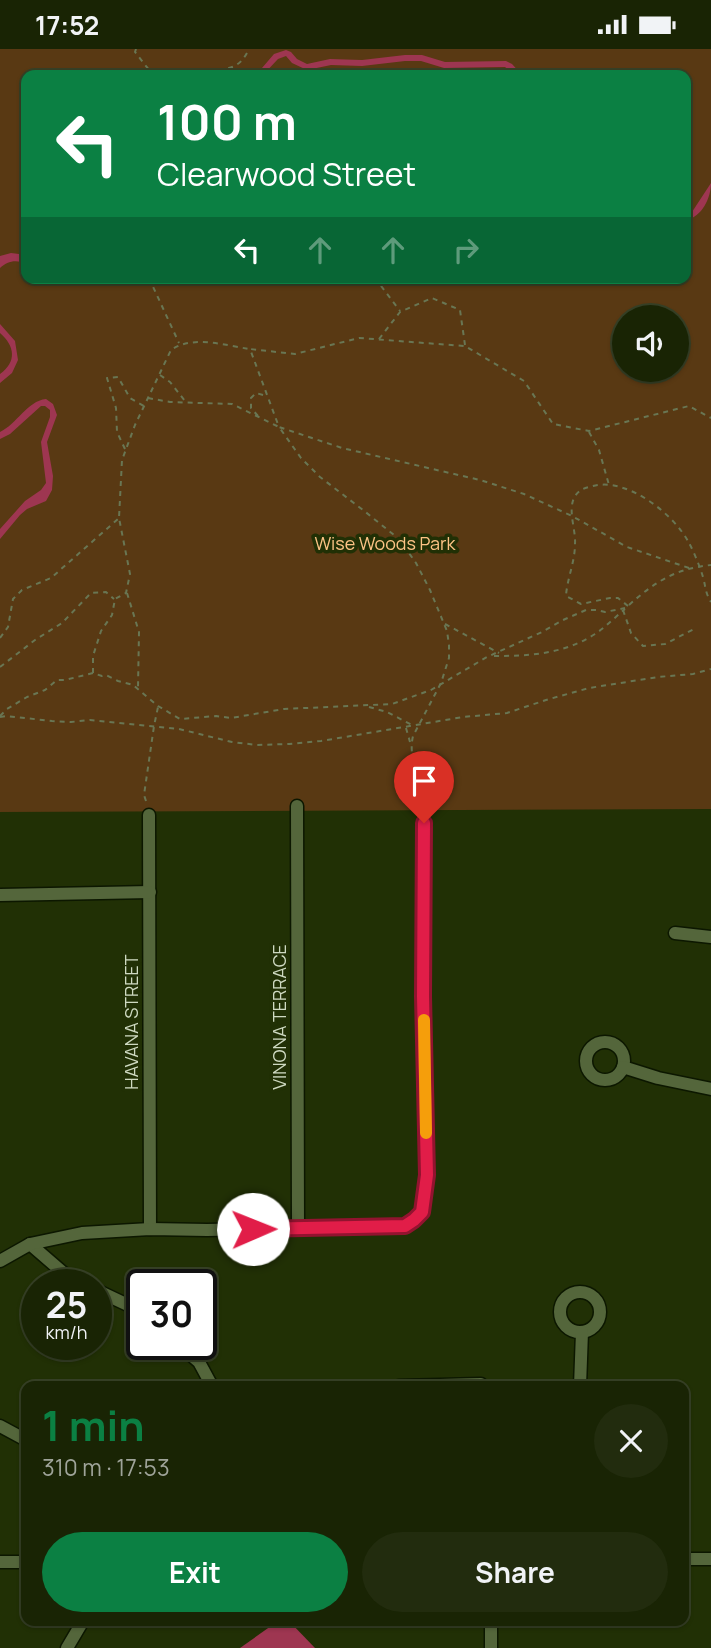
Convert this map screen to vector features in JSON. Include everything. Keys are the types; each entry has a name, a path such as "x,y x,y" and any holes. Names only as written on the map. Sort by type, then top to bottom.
{"street":[{"name":"VINONA TERRACE","path":"297,806 298,1228"},
{"name":"HAVANA STREET","path":"149,815 150,1229"},
{"path":"0,1261 30,1244 82,1233 150,1229 405,1226 422,1212 427,1175 423,996 424,823"},
{"path":"0,895 150,892"},
{"path":"676,933 711,937"},
{"path":"623,1066 658,1078 711,1089"},
{"path":"30,1244 60,1269"},
{"path":"580,1381 582,1332"},
{"path":"198,1360 209,1381"},
{"path":"0,1426 21,1437"},
{"path":"689,1559 711,1559"},
{"path":"0,1562 21,1563"},
{"path":"67,1648 80,1626"},
{"path":"491,1626 491,1648"}],"path":[{"path":"136,49 135,53 149,70"},
{"path":"212,70 229,68 243,62 250,49"},
{"path":"152,284 179,344"},
{"path":"380,284 400,311"},
{"path":"379,339 400,311 432,298 460,310 465,346"},
{"path":"138,688 139,632 126,592 130,574 119,519 122,460 135,425 171,349 179,344 218,344 295,354 359,338 465,346 524,381 552,424 589,431 690,406 711,418"},
{"path":"250,349 279,427 301,458 320,477 399,539 416,563 444,624 449,658 441,683 411,744"},
{"path":"159,374 170,382 186,402"},
{"path":"126,450 117,432 116,408 107,378 118,377 130,398 144,406"},
{"path":"262,419 251,408 251,398 256,393 267,396"},
{"path":"148,398 170,402 232,404 279,427 342,448 480,479 524,494 572,516 627,547 689,568"},
{"path":"589,431 599,450 610,485"},
{"path":"696,628 665,644 643,646 631,633 625,608 618,598 580,604 566,596 576,543 572,516 573,499 580,489 600,484 636,492 666,514 688,541 704,578 705,591 711,603"},
{"path":"0,638 8,628 13,599 22,590 51,578 119,519"},
{"path":"492,656 551,653 576,644 597,633 647,589 667,577 689,568 711,565"},
{"path":"93,673 93,656 101,631 112,615 115,600 126,592"},
{"path":"0,667 62,623 91,593 106,593 115,600"},
{"path":"0,717 7,709 45,690 57,680 93,673 133,685 158,706 180,719 216,716 231,718 284,709 392,704 431,690 492,656 586,610 606,612 625,608"},
{"path":"444,624 499,653"},
{"path":"0,717 71,722 90,720 154,726 257,745 321,741 463,717 507,713 589,688 693,674 711,669"},
{"path":"149,815 144,795 158,706"},
{"path":"365,706 387,712 413,726"},
{"path":"405,727 422,792 424,823"}],"green space":[{"name":"Wise Woods Park","path":"0,49 711,49 711,809 0,812"}],"shaded area":[{"path":"286,50 307,64 330,59 362,60 422,55 445,62 506,61 517,70 505,67 444,68 421,61 405,61 362,66 331,65 307,70 292,63 286,56 278,59 268,70 260,70 274,54"},
{"path":"711,183 709,195 701,211 691,218 692,212"},
{"path":"19,254 21,263 12,261 0,268 0,256"},
{"path":"0,324 15,341 18,360 12,373 0,383 0,374 9,364 12,354 9,343 0,333"},
{"path":"46,399 53,404 57,415 47,442 53,476 52,490 46,501 27,509 0,539 0,529 25,501 46,483 41,442 50,410 41,406 10,434 0,439 0,432 33,404"},
{"path":"271,1626 294,1626 315,1648 240,1648"}],"slow traffic":[{"path":"424,1020 426,1133"}],"route":[{"path":"253,1229 405,1226 422,1212 427,1175 423,996 424,823"}]}
